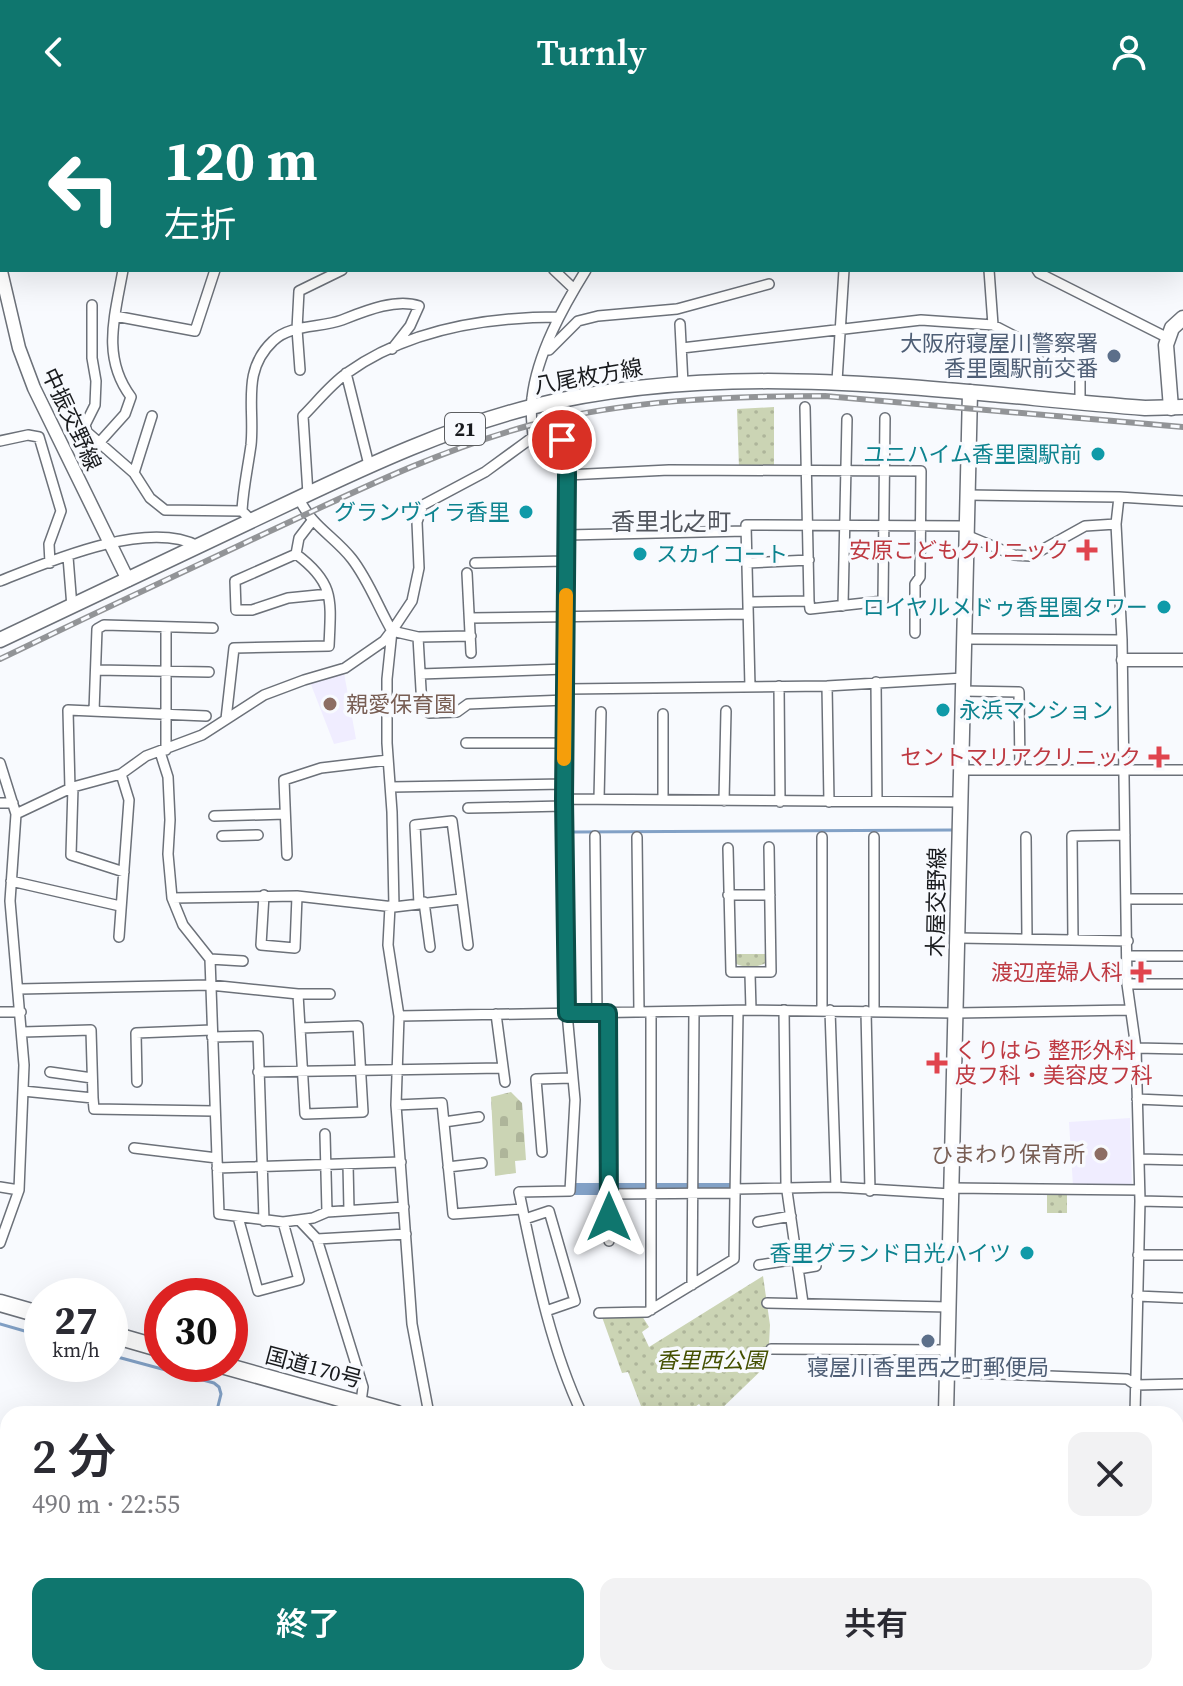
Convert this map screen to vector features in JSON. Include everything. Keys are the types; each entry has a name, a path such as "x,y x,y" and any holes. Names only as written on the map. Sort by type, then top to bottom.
{"highway":[{"path":"0,1303 24,1310"},
{"name":"国道170号","path":"248,1372 373,1406"}],"main road":[{"path":"1177,408 1168,338 1172,328 1183,318"},
{"name":"八尾枚方線","path":"0,640 198,546 246,516 303,496 369,465 531,407 646,387 837,381 1177,408"},
{"name":"木屋交野線","path":"946,1406 970,392"}],"street":[{"name":"中振交野線","path":"1,272 5,312 19,348 128,580"},
{"path":"98,444 125,414 131,397 120,382 111,339 123,272"},
{"path":"115,316 195,331 214,272"},
{"path":"300,370 297,329 299,291 338,272"},
{"path":"556,272 574,289"},
{"path":"533,437 532,396 545,354 559,317 585,272"},
{"path":"837,381 844,272"},
{"path":"989,272 993,325"},
{"path":"1038,272 1168,338"},
{"path":"545,354 578,321 598,316 677,309 769,284"},
{"path":"92,305 95,405 85,425 87,432 134,473 150,498 165,510 246,516 251,446 250,387 253,375 274,339 297,329 329,325 400,303 419,306 410,326 392,349"},
{"path":"427,1406 412,1324 396,1105 399,1016 388,945 392,906 387,679 392,631 350,557 309,518 303,496 303,416 346,373 408,341 444,330 519,317 559,317"},
{"path":"682,348 921,320 993,325 1080,370 1080,402"},
{"path":"680,324 683,384"},
{"path":"346,373 369,465"},
{"path":"805,407 810,609 883,601 885,418"},
{"path":"134,473 152,416"},
{"path":"843,606 847,419"},
{"path":"0,441 28,435 39,437 56,431"},
{"path":"39,437 61,511 49,544 50,563"},
{"path":"16,814 72,788 121,774 146,756 202,735 264,695 345,668 384,641 412,601 419,568 417,522 423,505 485,472 533,437 566,443 564,803 567,1013 575,1100 570,1191 519,1192 561,1365 579,1406"},
{"path":"567,475 669,470 921,471 920,577 915,584 915,633"},
{"path":"967,495 1183,501"},
{"path":"1119,497 1116,524 1123,660 1127,984 1136,1048 1140,1195 1135,1406"},
{"path":"296,554 299,538 309,518"},
{"path":"750,687 746,525 883,525 966,530 1014,555 1031,556 1085,526 1116,524"},
{"path":"567,535 746,531"},
{"path":"0,581 109,542 135,538 186,540 198,546"},
{"path":"226,719 234,648 329,646 328,594 323,577 296,554"},
{"path":"296,554 235,581 236,610 252,610 288,598 328,594"},
{"path":"68,557 72,607"},
{"path":"747,563 809,560"},
{"path":"475,563 565,561"},
{"path":"467,573 471,653"},
{"path":"749,602 809,601"},
{"path":"470,618 748,614"},
{"path":"94,711 97,629 104,625 213,628"},
{"path":"166,627 163,751 168,777 168,854 172,898 183,925 210,959 219,1214 283,1222 327,1212 404,1207"},
{"path":"392,631 418,637 471,636"},
{"path":"418,637 422,707 429,713 457,712 468,704 566,700"},
{"path":"964,639 1122,640"},
{"path":"1123,660 1183,660"},
{"path":"420,674 566,669"},
{"path":"96,670 209,672"},
{"path":"567,689 827,686 876,682 963,685 1019,692 1020,770"},
{"path":"876,682 877,801"},
{"path":"779,686 780,802"},
{"path":"827,686 829,802"},
{"path":"124,872 71,855 68,710 206,716"},
{"path":"724,801 726,711"},
{"path":"599,799 601,712"},
{"path":"663,714 663,799"},
{"path":"466,743 564,743"},
{"path":"287,855 284,780 321,768 388,760"},
{"path":"0,763 16,814 11,881 5,901 14,948 23,1032 19,1190 0,1243"},
{"path":"961,770 1183,770"},
{"path":"119,937 129,800 121,774"},
{"path":"391,787 564,784"},
{"path":"468,808 599,799 961,802"},
{"path":"0,803 13,803"},
{"path":"214,816 285,814"},
{"path":"234,815 235,836"},
{"path":"430,947 421,903 415,825 452,821 468,945"},
{"path":"222,836 258,835"},
{"path":"1073,940 1072,836 1125,835"},
{"path":"595,836 609,1241"},
{"path":"637,837 639,1012"},
{"path":"822,837 826,1010 836,1187"},
{"path":"870,1191 874,837"},
{"path":"1026,837 1027,938"},
{"path":"728,848 731,972 750,974 771,972 769,847"},
{"path":"11,881 120,906"},
{"path":"264,895 261,945 295,948 297,896"},
{"path":"728,895 770,895"},
{"path":"172,898 297,896 392,906 461,899"},
{"path":"1127,899 1183,899"},
{"path":"958,938 1128,941"},
{"path":"0,949 14,948"},
{"path":"1127,956 1183,956"},
{"path":"210,959 243,961"},
{"path":"750,974 751,1010"},
{"path":"1127,984 1183,984"},
{"path":"19,989 210,985 330,994"},
{"path":"298,994 305,1114 363,1112 358,1026 300,1028"},
{"path":"399,1016 751,1010 956,1013 1129,1010"},
{"path":"784,1010 787,1190 803,1303"},
{"path":"692,1285 694,1011"},
{"path":"599,1313 647,1312 734,1259 738,1011"},
{"path":"0,1012 21,1012"},
{"path":"651,1012 651,1310"},
{"path":"496,1014 505,1082"},
{"path":"23,1032 91,1030 94,1109 214,1111"},
{"path":"137,1082 136,1033 258,1036 264,1221"},
{"path":"1136,1048 1183,1049"},
{"path":"258,1072 502,1068"},
{"path":"50,1072 92,1078"},
{"path":"542,1152 536,1079 572,1078"},
{"path":"23,1091 93,1098"},
{"path":"1137,1099 1183,1101"},
{"path":"396,1105 442,1103 453,1214 549,1211 575,1301 546,1311"},
{"path":"444,1122 479,1117"},
{"path":"325,1134 327,1212"},
{"path":"134,1148 217,1163 263,1167 401,1162"},
{"path":"1139,1159 1183,1160"},
{"path":"448,1167 482,1163"},
{"path":"348,1164 349,1210"},
{"path":"0,1187 19,1190"},
{"path":"608,1194 693,1194 836,1187 870,1191 1140,1195 1183,1202"},
{"path":"758,1222 791,1216"},
{"path":"238,1217 258,1291 299,1280 283,1222"},
{"path":"299,1220 317,1239 363,1387 361,1402"},
{"path":"317,1239 406,1234"},
{"path":"1138,1255 1183,1255"},
{"path":"759,1265 816,1266"},
{"path":"1137,1296 1183,1298"},
{"path":"767,1303 949,1307"},
{"path":"771,1349 948,1350"},
{"path":"947,1372 1127,1379 1136,1385 1183,1384"}],"shaded area":[{"path":"344,673 356,739 334,744 310,682"},
{"name":"ひまわり保育所","path":"1130,1118 1132,1187 1073,1186 1069,1122"}],"green space":[{"path":"774,407 774,467 739,468 737,409"},
{"path":"734,954 767,954 767,962 742,966 734,963"},
{"path":"511,1092 522,1103 526,1160 515,1161 516,1173 495,1176 491,1097"},
{"path":"1047,1194 1067,1195 1067,1213 1047,1213"},
{"name":"香里西公園","path":"763,1276 770,1325 768,1364 724,1406 641,1406 628,1372 622,1373 602,1317 642,1316 649,1327 642,1332 649,1347"}],"waterway":[{"path":"574,832 954,830"},
{"path":"573,1189 730,1189"},
{"path":"0,1324 24,1331"},
{"path":"128,1360 214,1383 221,1394 218,1406"}],"railway":[{"path":"0,659 397,473 497,435 567,417 677,401 825,396 1183,427"}],"slow traffic":[{"path":"564,759 566,595"}],"place":[{"name":"大阪府寝屋川警察署 香里園駅前交番","path":"1114,356"},
{"name":"ユニハイム香里園駅前","path":"1098,454"},
{"name":"グランヴィラ香里","path":"526,512"},
{"name":"安原こどもクリニック","path":"1087,550"},
{"name":"スカイコート","path":"640,554"},
{"name":"ロイヤルメドゥ香里園タワー","path":"1164,607"},
{"name":"親愛保育園","path":"330,704"},
{"name":"永浜マンション","path":"943,710"},
{"name":"セントマリアクリニック","path":"1159,757"},
{"name":"渡辺産婦人科","path":"1141,972"},
{"name":"くりはら 整形外科 皮フ科・美容皮フ科","path":"937,1063"},
{"name":"ひまわり保育所","path":"1101,1154"},
{"name":"香里グランド日光ハイツ","path":"1027,1253"},
{"name":"寝屋川香里西之町郵便局","path":"928,1341"}],"district":[{"name":"香里北之町","path":"671,521"}],"route":[{"path":"562,440 566,443 567,475 564,799 567,1013 608,1013 609,1217"}]}
